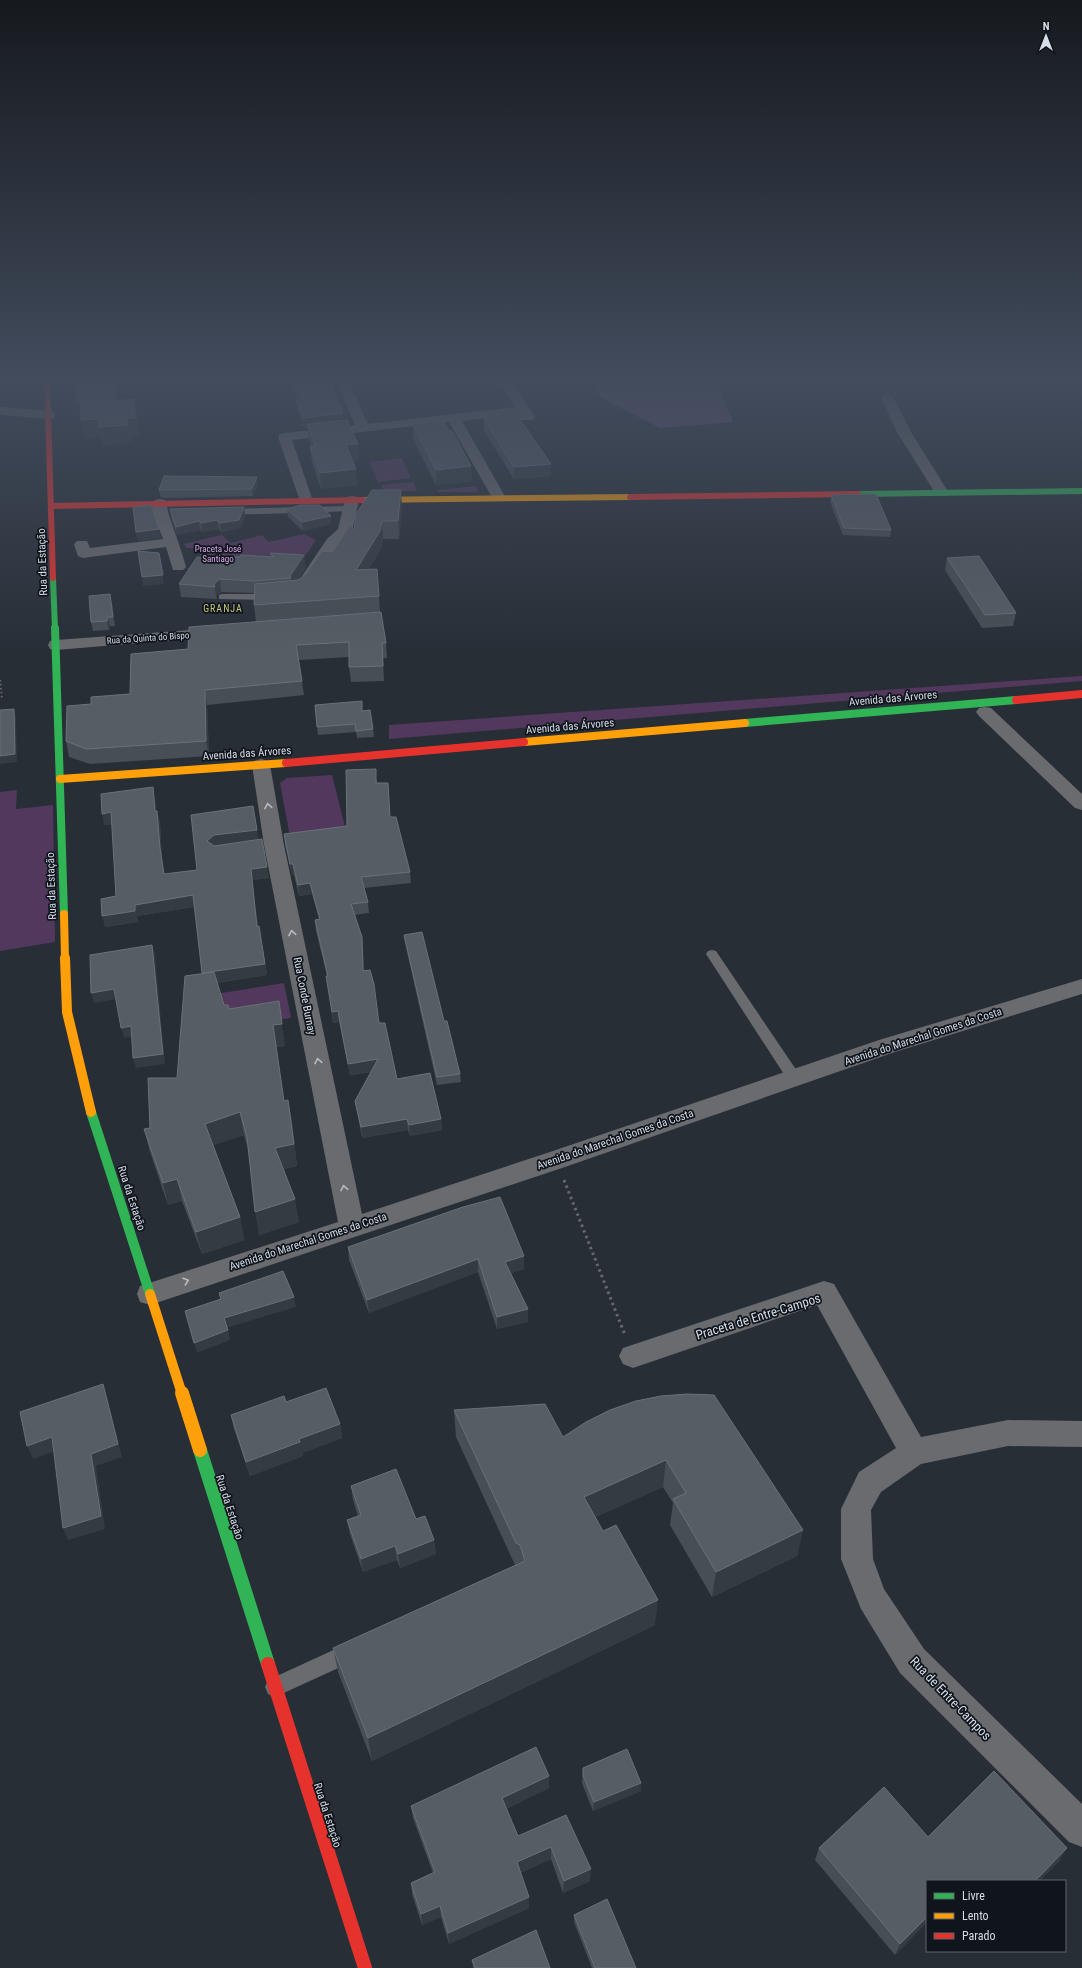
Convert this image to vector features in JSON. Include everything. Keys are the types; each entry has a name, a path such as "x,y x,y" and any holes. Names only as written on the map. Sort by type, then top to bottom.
{"main road":[{"name":"Rua da Estação","path":"50,470 67,1012 84,1092 150,1294 364,1968"},
{"path":"51,506 161,508 306,501 351,505 499,498 1082,491"},
{"name":"Avenida das Árvores","path":"60,779 261,765 1082,694"}],"street":[{"path":"295,470 306,501"},
{"path":"483,470 499,498"},
{"path":"928,470 942,493"},
{"path":"301,589 332,542 345,531 351,505"},
{"path":"161,508 172,542 178,568"},
{"path":"82,544 83,553 172,542"},
{"name":"Rua da Quinta do Bispo","path":"56,645 236,632"},
{"path":"985,712 1082,804"},
{"name":"Rua Conde Burnay","path":"261,765 267,846 352,1226"},
{"name":"Avenida do Marechal Gomes da Costa","path":"150,1294 352,1226 556,1160 887,1046 1082,986"},
{"name":"Praceta de Entre-Campos","path":"633,1356 824,1292 914,1452"},
{"name":"Rua de Entre-Campos","path":"1082,1434 1008,1433 914,1452 870,1482 856,1509 857,1559 872,1598 912,1662 1082,1829"}],"lane":[{"path":"161,508 351,505"},
{"path":"222,597 256,598 284,596"},
{"path":"712,954 794,1078"},
{"path":"275,1687 368,1644"}],"path":[{"path":"0,680 2,699"},
{"path":"556,1160 633,1356"}],"green space":[{"path":"373,470 407,470 411,478 378,482"},
{"path":"413,482 417,491 384,491 381,485"},
{"path":"476,486 478,492 438,492 438,490"},
{"name":"Praceta José Santiago","path":"304,534 316,540 297,568 188,577 188,568 206,568 197,548 186,548 184,544 222,535 231,543 262,535 269,542"},
{"path":"1082,676 1082,681 389,739 389,725"},
{"path":"332,775 346,831 290,837 280,783 287,778"},
{"path":"17,790 16,809 53,805 55,942 0,951 0,792"},
{"path":"284,983 291,1018 209,1030 203,996"}],"building":[{"path":"319,470 348,470 320,473"},
{"path":"164,476 257,477 252,489 159,490"},
{"path":"372,490 401,490 398,521 382,521 380,531 356,570 377,569 379,596 254,605 255,584 298,580 306,574 322,551 332,552 350,525 354,530 356,514"},
{"path":"876,494 891,530 844,528 831,495"},
{"path":"151,505 159,529 136,532 133,507"},
{"path":"301,505 320,505 331,516 302,522 287,509"},
{"path":"244,507 239,520 220,523 217,520 201,523 199,521 176,527 170,509"},
{"path":"138,551 159,553 163,575 142,577"},
{"path":"270,553 304,555 290,576 291,578 254,581 220,579 214,584 215,587 179,584 197,557 220,559 222,556 239,557 241,555 274,557"},
{"path":"979,556 1016,613 985,615 947,558"},
{"path":"110,594 113,617 108,617 107,621 91,622 89,596"},
{"path":"381,612 386,643 382,643 383,666 349,667 349,642 296,645 302,681 205,690 206,741 86,749 66,741 67,706 91,704 91,697 130,694 131,654 188,649 189,627"},
{"path":"362,701 362,711 370,710 373,729 356,731 355,724 317,727 315,705"},
{"path":"14,709 15,754 0,756 0,710"},
{"path":"376,769 376,783 388,783 390,817 396,817 410,872 361,877 368,902 351,904 362,937 363,971 370,970 374,984 379,1023 385,1023 397,1079 430,1073 441,1119 409,1125 407,1119 361,1127 355,1101 378,1059 348,1064 338,1011 332,1012 326,976 328,976 315,920 320,919 310,883 298,885 293,864 290,864 284,834 347,826 346,770"},
{"path":"153,787 164,874 197,870 191,815 253,806 257,830 214,835 207,841 214,846 262,839 267,867 251,869 257,927 259,926 265,964 202,973 193,895 135,905 135,911 102,916 101,899 116,896 111,812 102,814 101,794"},
{"path":"422,932 444,1021 447,1021 460,1074 437,1077 404,935"},
{"path":"152,945 163,1054 133,1058 131,1026 121,1028 114,989 91,993 90,955"},
{"path":"214,972 224,1005 228,1005 229,1009 279,1001 282,1024 273,1025 284,1101 288,1100 294,1144 275,1148 295,1199 255,1212 247,1137 240,1112 205,1124 240,1217 196,1232 177,1179 163,1183 144,1129 150,1128 148,1078 177,1078 185,976"},
{"path":"500,1197 524,1256 505,1262 528,1309 497,1317 478,1259 367,1300 348,1247 463,1207"},
{"path":"283,1271 294,1297 224,1318 228,1330 194,1343 185,1311 221,1299 219,1293"},
{"path":"103,1384 118,1444 91,1454 101,1516 63,1528 52,1437 27,1446 20,1412"},
{"path":"326,1388 340,1424 299,1439 300,1442 246,1462 231,1415 284,1396 286,1402"},
{"path":"687,1394 714,1395 803,1530 716,1572 673,1499 686,1493 666,1460 584,1497 603,1531 616,1525 658,1600 368,1738 333,1648 525,1561 520,1545 516,1543 454,1410 545,1404 563,1437 586,1422 610,1410 636,1401 661,1396"},
{"path":"396,1469 416,1519 425,1516 434,1540 398,1554 395,1546 361,1559 347,1520 361,1515 351,1486"},
{"path":"536,1747 549,1776 502,1798 518,1836 566,1815 591,1869 564,1881 551,1847 517,1862 529,1897 448,1933 440,1906 421,1914 411,1883 435,1872 411,1806"},
{"path":"627,1749 641,1783 594,1802 583,1775 583,1768"},
{"path":"994,1771 1067,1848 1036,1880 926,1880 926,1918 900,1944 819,1848 884,1787 928,1837"},
{"path":"607,1899 636,1968 595,1968 574,1915"},
{"path":"536,1930 550,1968 475,1968 472,1960"}],"traffic: fast":[{"path":"858,494 1082,491"},
{"path":"53,578 64,914"},
{"path":"745,723 1016,700"},
{"path":"91,1112 150,1294"},
{"path":"200,1450 268,1664"}],"traffic: slow":[{"path":"363,500 630,497"},
{"path":"524,742 745,723"},
{"path":"60,779 286,763"},
{"path":"64,914 67,1012 91,1112"},
{"path":"150,1294 200,1450"}],"traffic: jam":[{"path":"50,470 53,578"},
{"path":"630,497 858,494"},
{"path":"51,506 363,500"},
{"path":"1016,700 1082,694"},
{"path":"286,763 524,742"},
{"path":"268,1664 365,1968"}],"district":[{"name":"GRANJA","path":"223,608"}]}
